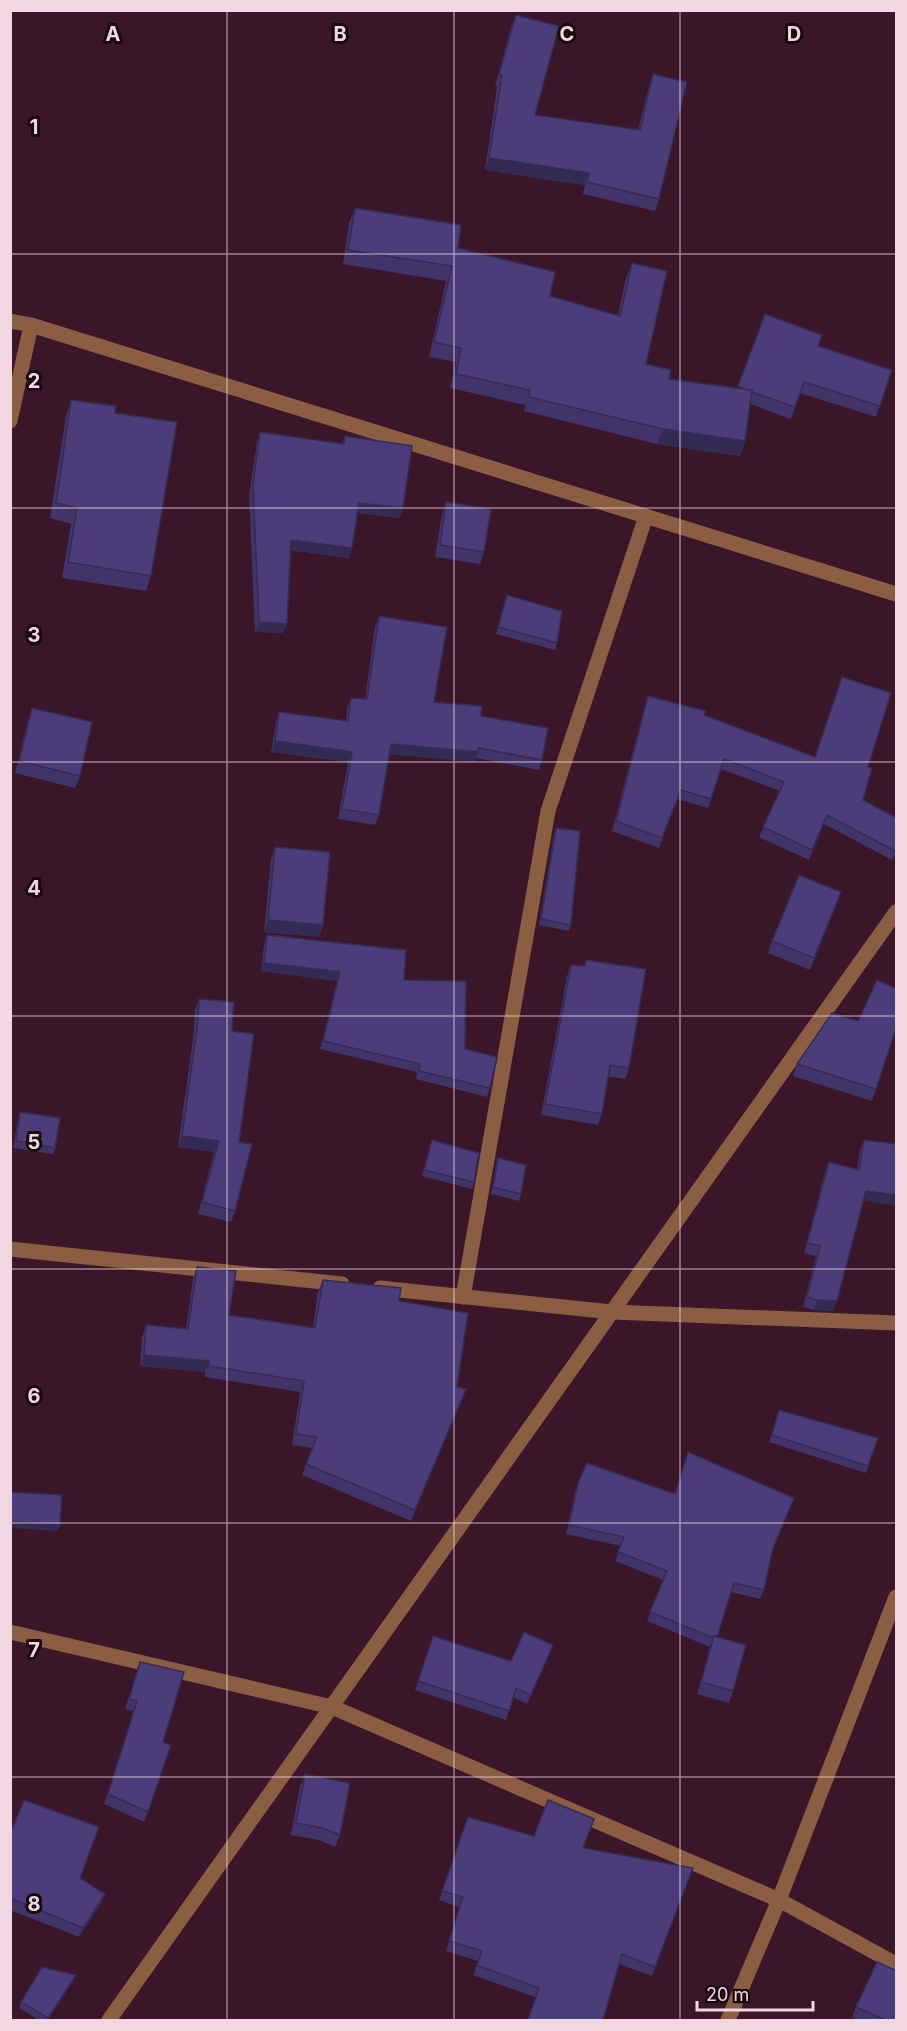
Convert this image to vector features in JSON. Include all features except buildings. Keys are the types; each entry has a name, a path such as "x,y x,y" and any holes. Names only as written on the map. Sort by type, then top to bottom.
{"street":[{"path":"10,321 31,325 897,594"},
{"path":"10,421 31,325"},
{"path":"463,1297 548,811 646,516"},
{"path":"109,2020 897,912"},
{"path":"10,1249 612,1312 897,1323"},
{"path":"728,2020 779,1900 897,1597"},
{"path":"10,1632 332,1707 779,1900 897,1964"}]}
